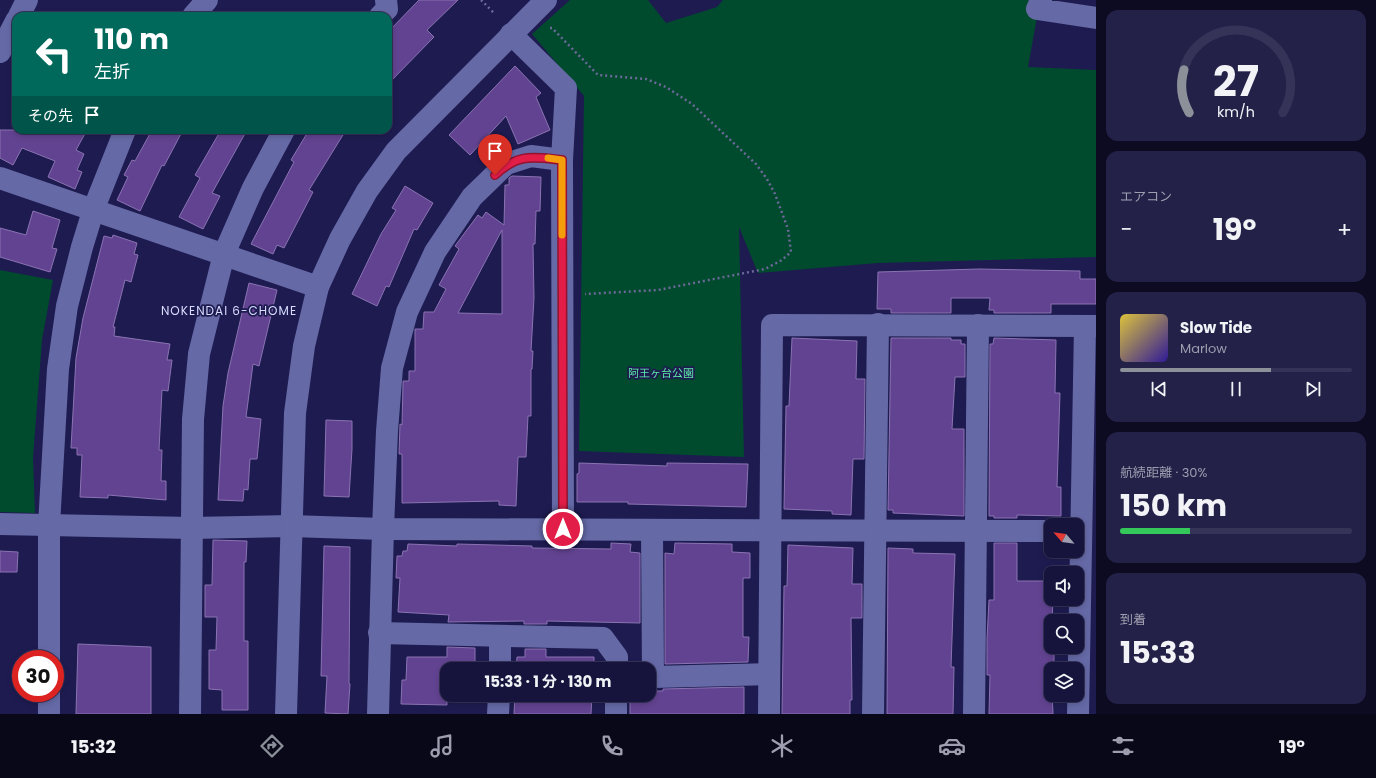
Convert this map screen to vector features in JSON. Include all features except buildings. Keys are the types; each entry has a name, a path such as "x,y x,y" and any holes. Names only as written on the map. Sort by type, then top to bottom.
{"street":[{"path":"21,12 27,0"},
{"path":"196,12 207,0"},
{"path":"384,12 387,9 386,0"},
{"path":"286,714 295,413 304,346 318,287 340,238 367,191 396,151 546,0"},
{"path":"1041,0 1037,9 1096,18"},
{"path":"0,52 12,29"},
{"path":"511,34 566,88 562,160 563,529"},
{"path":"49,650 49,525 59,361 67,306 94,208 124,134"},
{"path":"190,714 193,419 199,354 224,254 253,188 282,134"},
{"path":"378,714 382,529 392,368 407,312 435,252 472,197 506,164 531,156 562,160"},
{"path":"0,178 94,208 318,287"},
{"path":"873,714 878,324"},
{"path":"769,714 772,531 772,325 878,324 1090,326 1084,531"},
{"path":"974,714 978,326"},
{"path":"0,524 191,528 291,526 382,529 1044,531"},
{"path":"652,530 653,677 769,674"},
{"path":"1078,714 1083,558"},
{"path":"379,633 500,637 603,638 617,657 617,662"},
{"path":"500,637 500,662"},
{"path":"48,714 49,702"},
{"path":"498,714 499,702"},
{"path":"616,702 616,714"}],"path":[{"path":"481,0 495,14"},
{"path":"530,16 542,28 552,28 598,75 646,79 666,87 692,104 756,164 767,179 775,194 788,229 791,252 782,260 765,269 658,290 562,296"}],"green space":[{"name":"阿王ヶ台公園","path":"570,0 648,0 666,23 717,7 723,0 1053,0 1038,12 1028,67 1096,70 1096,257 878,263 758,273 739,227 744,457 579,451 584,96 532,34"},
{"path":"0,270 53,280 42,340 33,458 35,513 0,512"}],"slow traffic":[{"path":"548,158 562,160 562,235"}],"district":[{"name":"NOKENDAI 6-CHOME","path":"229,310"}],"route":[{"path":"495,175 506,164 531,156 562,160 563,529"}]}
